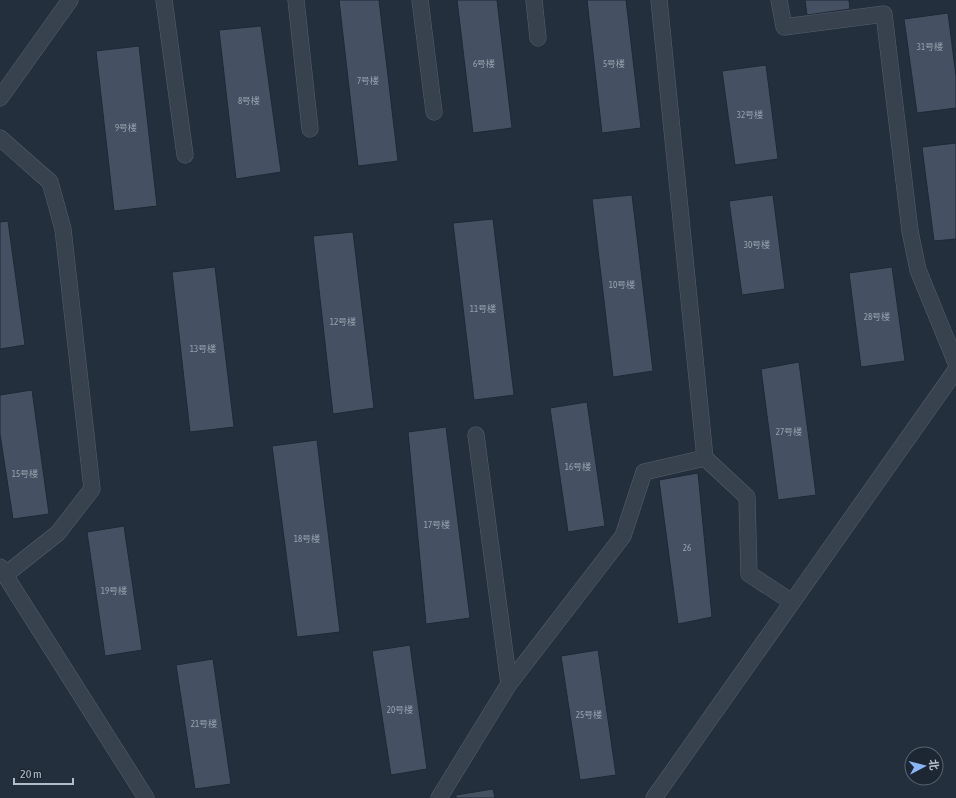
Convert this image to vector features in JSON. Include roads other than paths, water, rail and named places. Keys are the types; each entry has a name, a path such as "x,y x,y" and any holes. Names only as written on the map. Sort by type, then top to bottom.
{"street":[{"path":"0,98 70,0"},
{"path":"164,0 185,155"},
{"path":"296,0 310,129"},
{"path":"420,0 434,112"},
{"path":"534,0 538,38"},
{"path":"659,0 705,458 747,497 749,574 792,602"},
{"path":"780,0 784,27 884,14 910,231 918,270 956,363"},
{"path":"0,138 50,182 63,228 92,489 58,534 2,571 146,798"},
{"path":"654,798 956,370"},
{"path":"476,435 509,684"},
{"path":"439,798 509,684 623,536 644,472 705,458"}]}
